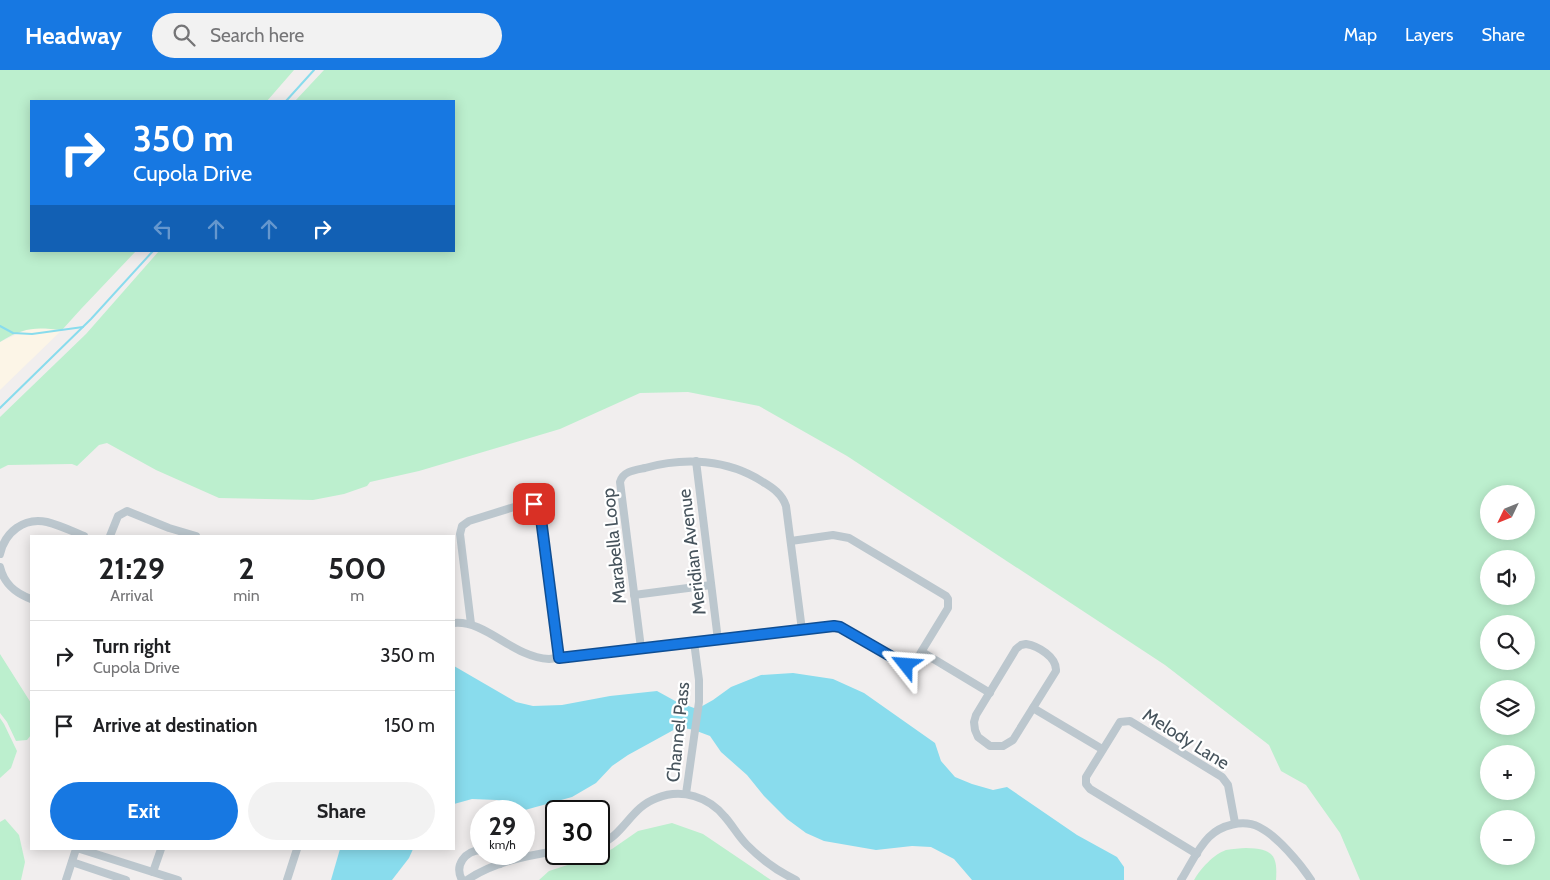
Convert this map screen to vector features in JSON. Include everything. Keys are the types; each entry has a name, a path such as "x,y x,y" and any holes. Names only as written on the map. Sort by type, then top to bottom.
{"street":[{"name":"Marabella Loop","path":"641,648 620,486 621,478 627,473 651,466 696,461 732,467 753,476 775,489 784,500 786,506 802,630"},
{"name":"Meridian Avenue","path":"696,461 718,640"},
{"path":"471,624 460,534 462,526 469,521 527,503 534,504 540,511 559,658"},
{"path":"110,535 118,516 127,511 188,535"},
{"path":"0,554 4,542 11,533 21,525 32,522 51,523 81,535"},
{"path":"455,623 471,624 525,654 541,658 559,658 834,626 840,627 906,665 915,662 948,608 948,599 944,594 849,538 834,535 791,541"},
{"path":"0,566 4,578 11,588 30,599"},
{"path":"634,594 711,585"},
{"name":"Channel Pass","path":"686,794 699,702 699,680 694,642"},
{"path":"1030,644 1051,657 1056,665 1054,674 1033,708 1011,742 999,747 990,746 978,737 974,722 976,715 1016,650 1021,645 1030,644"},
{"path":"922,652 990,693"},
{"path":"1033,708 1102,750 1086,777 1085,781 1088,787 1197,854"},
{"name":"Melody Lane","path":"1102,750 1120,722 1130,721 1222,777 1228,785 1234,823"},
{"path":"610,839 614,837 632,814 647,802 665,795 686,794 712,803 756,854 771,866 796,880"},
{"path":"1181,880 1209,836 1234,823 1259,827 1274,838 1297,862 1310,880"},
{"path":"66,880 76,850"},
{"path":"83,850 178,880"},
{"path":"153,872 161,850"},
{"path":"287,880 297,850"},
{"path":"462,880 459,872 461,862 470,853"},
{"path":"72,862 126,880"},
{"path":"467,880 497,865"}],"shaded area":[{"path":"38,328 62,330 0,390 0,342 26,330"}],"green space":[{"path":"0,70 294,70 268,100 30,100 30,252 135,252 62,330 30,329 16,333 0,342"},
{"path":"324,70 1550,70 1550,880 1360,880 1340,833 1306,785 1281,771 1269,745 1165,665 847,456 759,406 688,392 640,393 560,429 419,471 370,482 367,486 344,494 313,500 219,498 156,470 107,443 99,445 77,466 72,464 8,465 0,469 0,417 86,334 158,252 455,252 455,100 296,100"},
{"path":"0,654 30,701 30,736 27,740 16,741 7,722 0,713"},
{"path":"0,718 17,751 11,768 0,778"},
{"path":"5,819 19,835 25,862 21,880 0,880 0,822"},
{"path":"672,823 703,834 771,880 539,880 549,871 568,865 610,865 610,850 638,831"},
{"path":"1246,848 1267,851 1271,854 1276,864 1276,880 1194,880 1212,858 1226,850"}],"water":[{"path":"455,667 516,702 533,706 562,705 610,696 657,691 677,702 697,709 731,687 761,675 793,673 833,679 864,693 935,743 941,761 955,777 993,790 1007,787 1077,835 1117,857 1124,867 1124,880 972,880 954,859 931,847 912,846 876,850 824,841 806,833 787,819 764,796 747,775 721,752 710,736 679,727 628,755 612,766 596,783 572,797 561,800 545,800 545,804 535,807 535,800 472,799 455,804"},
{"path":"340,850 413,850 409,858 392,880 331,880"}],"waterway":[{"path":"287,100 314,70"},
{"path":"0,408 91,319 152,252"},
{"path":"0,326 13,333 32,334 83,327"}],"route":[{"path":"534,504 540,511 559,658 834,626 840,627 906,665"}]}
